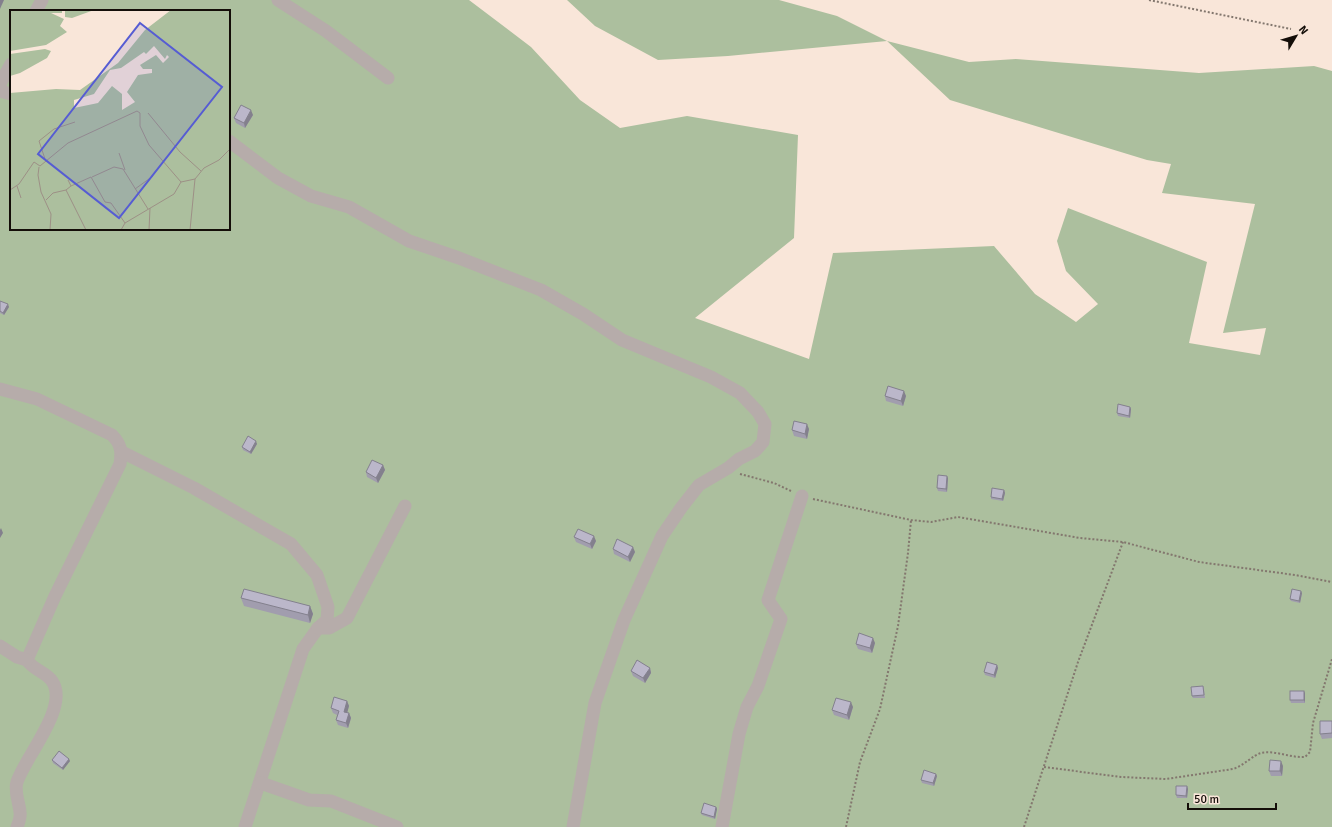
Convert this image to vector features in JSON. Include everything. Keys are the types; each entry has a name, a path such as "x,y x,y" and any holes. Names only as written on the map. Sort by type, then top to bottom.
{"street":[{"path":"37,10 42,0"},
{"path":"278,0 326,31 388,78"},
{"path":"0,84 10,66"},
{"path":"0,91 10,94"},
{"path":"230,142 278,178 311,196 349,207 409,241 459,258 541,290 584,314 622,340 711,377 740,393 758,412 765,424 763,442 755,451 739,458 728,468 699,485 662,536 624,620 595,702 573,827"},
{"path":"0,389 37,399 112,435 118,441 122,452 120,464 55,596 27,660"},
{"path":"122,452 194,488 291,544 317,575 328,608 327,620 318,628 303,649 245,827"},
{"path":"722,827 739,734 747,707 758,686 781,619 768,600 802,496"},
{"path":"318,628 329,628 347,618 406,506"},
{"path":"0,646 17,657 27,660 31,666 53,682 56,691 56,702 52,716 20,772 16,784 20,813 18,827"},
{"path":"260,783 309,800 331,801 397,827"}],"path":[{"path":"1149,0 1291,29"},
{"path":"728,468 744,476 774,483 802,496 911,520 932,522 958,517 1080,538 1123,542 1199,562 1295,575 1332,582"},
{"path":"846,827 860,762 880,709 898,626 911,520"},
{"path":"1024,827 1078,662 1123,542"},
{"path":"1044,767 1121,777 1166,779 1233,769 1243,766 1258,754 1272,751 1295,758 1305,757 1310,752 1313,723 1332,659"}],"green space":[{"path":"0,0 469,0 531,47 580,100 620,128 687,116 798,135 794,238 695,318 809,359 833,253 994,246 1035,294 1076,322 1098,304 1066,271 1057,241 1068,208 1207,262 1189,343 1260,355 1266,328 1223,333 1255,204 1162,193 1171,164 1147,160 950,100 887,41 969,62 1016,59 1199,73 1314,66 1332,71 1332,827 0,827"},
{"path":"567,0 779,0 837,16 887,41 728,56 658,60 595,26"}],"building":[{"path":"241,105 251,110 244,123 234,118"},
{"path":"0,301 8,304 3,313 0,311"},
{"path":"888,386 904,391 901,401 885,396"},
{"path":"1118,404 1130,407 1129,416 1117,413"},
{"path":"794,421 807,424 805,434 792,430"},
{"path":"248,436 256,441 250,452 242,447"},
{"path":"372,460 383,465 376,478 366,472"},
{"path":"938,475 947,476 946,489 937,488"},
{"path":"992,488 1004,490 1002,499 991,497"},
{"path":"578,529 594,536 590,544 574,537"},
{"path":"617,539 633,547 628,557 613,549"},
{"path":"244,589 310,606 308,615 241,598"},
{"path":"1292,589 1301,591 1299,601 1290,599"},
{"path":"859,633 873,638 870,648 856,644"},
{"path":"637,660 650,668 643,678 631,671"},
{"path":"987,662 997,665 994,675 984,672"},
{"path":"1203,686 1204,695 1192,696 1191,687"},
{"path":"1290,691 1304,691 1304,700 1290,700"},
{"path":"334,697 347,701 344,712 349,713 346,723 336,720 339,711 331,708"},
{"path":"836,698 851,702 847,715 832,710"},
{"path":"1320,721 1332,721 1332,733 1320,734"},
{"path":"59,751 69,759 62,768 52,760"},
{"path":"1270,760 1281,761 1280,771 1269,771"},
{"path":"924,770 936,774 933,783 921,780"},
{"path":"1176,786 1187,786 1186,796 1176,795"},
{"path":"704,803 716,807 714,817 701,813"}]}
